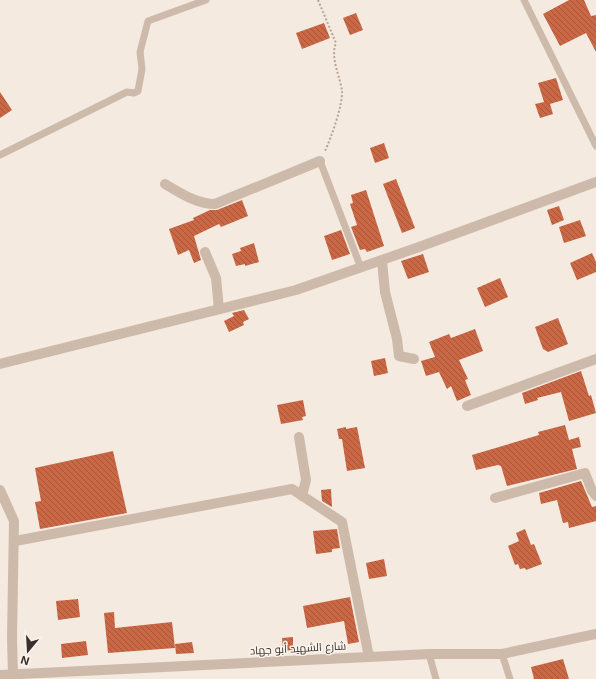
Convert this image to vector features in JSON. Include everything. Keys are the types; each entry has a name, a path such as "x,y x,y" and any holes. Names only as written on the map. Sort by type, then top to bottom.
{"street":[{"path":"165,184 178,192 206,204 215,204 320,161"},
{"path":"0,364 296,290 382,261 596,182"},
{"path":"205,252 216,278 219,309"},
{"path":"382,261 385,292 397,339 399,356 414,359"},
{"path":"466,406 596,359"},
{"path":"299,437 306,480 302,496"},
{"path":"495,498 585,472 592,491 596,496"},
{"path":"15,541 292,489 342,522 369,656"},
{"path":"0,490 14,521 15,541 12,637 14,677"},
{"name":"شارع الشهيد أبو جهاد","path":"0,675 14,677 369,656 502,654 596,634"}],"lane":[{"path":"0,155 127,92 134,93 138,91 142,69 140,52 148,21 206,0"},
{"path":"524,0 596,146"},
{"path":"320,161 362,268"},
{"path":"429,654 436,679"},
{"path":"502,654 510,679"}],"path":[{"path":"318,0 336,43 333,50 342,93 331,137 320,161"}],"building":[{"path":"569,0 584,0 591,16 596,15 596,52 586,33 560,46 543,14"},
{"path":"356,13 363,30 350,35 343,18"},
{"path":"324,23 330,38 302,49 296,33"},
{"path":"556,78 563,100 550,104 553,114 540,118 535,104 544,102 538,83"},
{"path":"0,92 12,110 0,118"},
{"path":"384,143 389,158 375,163 370,148"},
{"path":"396,179 415,228 402,233 383,184"},
{"path":"366,190 384,246 367,252 365,249 360,250 351,227 357,225 350,204 353,203 351,195"},
{"path":"242,200 248,216 221,227 219,224 194,236 201,260 194,263 189,250 178,255 169,229 194,220 193,218 210,210 217,210"},
{"path":"559,206 564,220 552,225 547,210"},
{"path":"580,220 586,236 564,243 559,227"},
{"path":"341,230 350,254 332,260 324,236"},
{"path":"254,243 259,262 245,266 245,264 236,266 232,254 241,251 240,248"},
{"path":"592,253 596,262 596,272 577,280 570,263"},
{"path":"423,254 429,272 408,279 401,261"},
{"path":"500,278 508,297 485,307 477,288"},
{"path":"244,310 249,319 243,322 244,325 229,332 224,321 234,316 232,313"},
{"path":"558,318 568,344 548,352 543,349 535,327"},
{"path":"475,329 483,351 459,360 468,379 465,380 471,395 457,401 451,386 447,389 439,372 426,376 421,361 435,357 429,342 449,334 451,338"},
{"path":"385,358 388,373 374,376 371,361"},
{"path":"581,371 589,396 591,395 596,413 569,421 561,392 537,398 538,400 525,404 522,393"},
{"path":"303,400 306,416 302,417 303,420 281,424 277,405"},
{"path":"565,425 569,440 579,437 581,447 572,449 577,469 507,486 501,466 498,465 476,470 472,455 539,435 538,432"},
{"path":"346,427 346,429 357,427 365,468 347,471 342,439 339,439 337,429"},
{"path":"113,451 127,513 40,529 35,502 41,501 35,468"},
{"path":"581,481 592,507 596,506 596,521 569,528 568,522 563,523 557,500 541,504 539,493"},
{"path":"331,489 332,507 322,501 321,490"},
{"path":"337,529 340,548 332,549 332,552 316,554 313,531"},
{"path":"525,529 531,545 534,544 542,564 526,570 525,568 520,569 518,564 515,565 508,546 519,541 516,533"},
{"path":"384,559 387,576 369,579 366,563"},
{"path":"350,597 359,642 348,644 344,621 307,628 303,606"},
{"path":"78,599 80,617 58,620 56,601"},
{"path":"114,612 115,628 172,622 175,648 108,653 104,613"},
{"path":"293,637 293,650 283,651 282,638"},
{"path":"86,641 88,655 62,658 61,644"},
{"path":"192,642 194,653 176,654 175,644"},
{"path":"563,659 569,679 534,679 531,667"}]}
